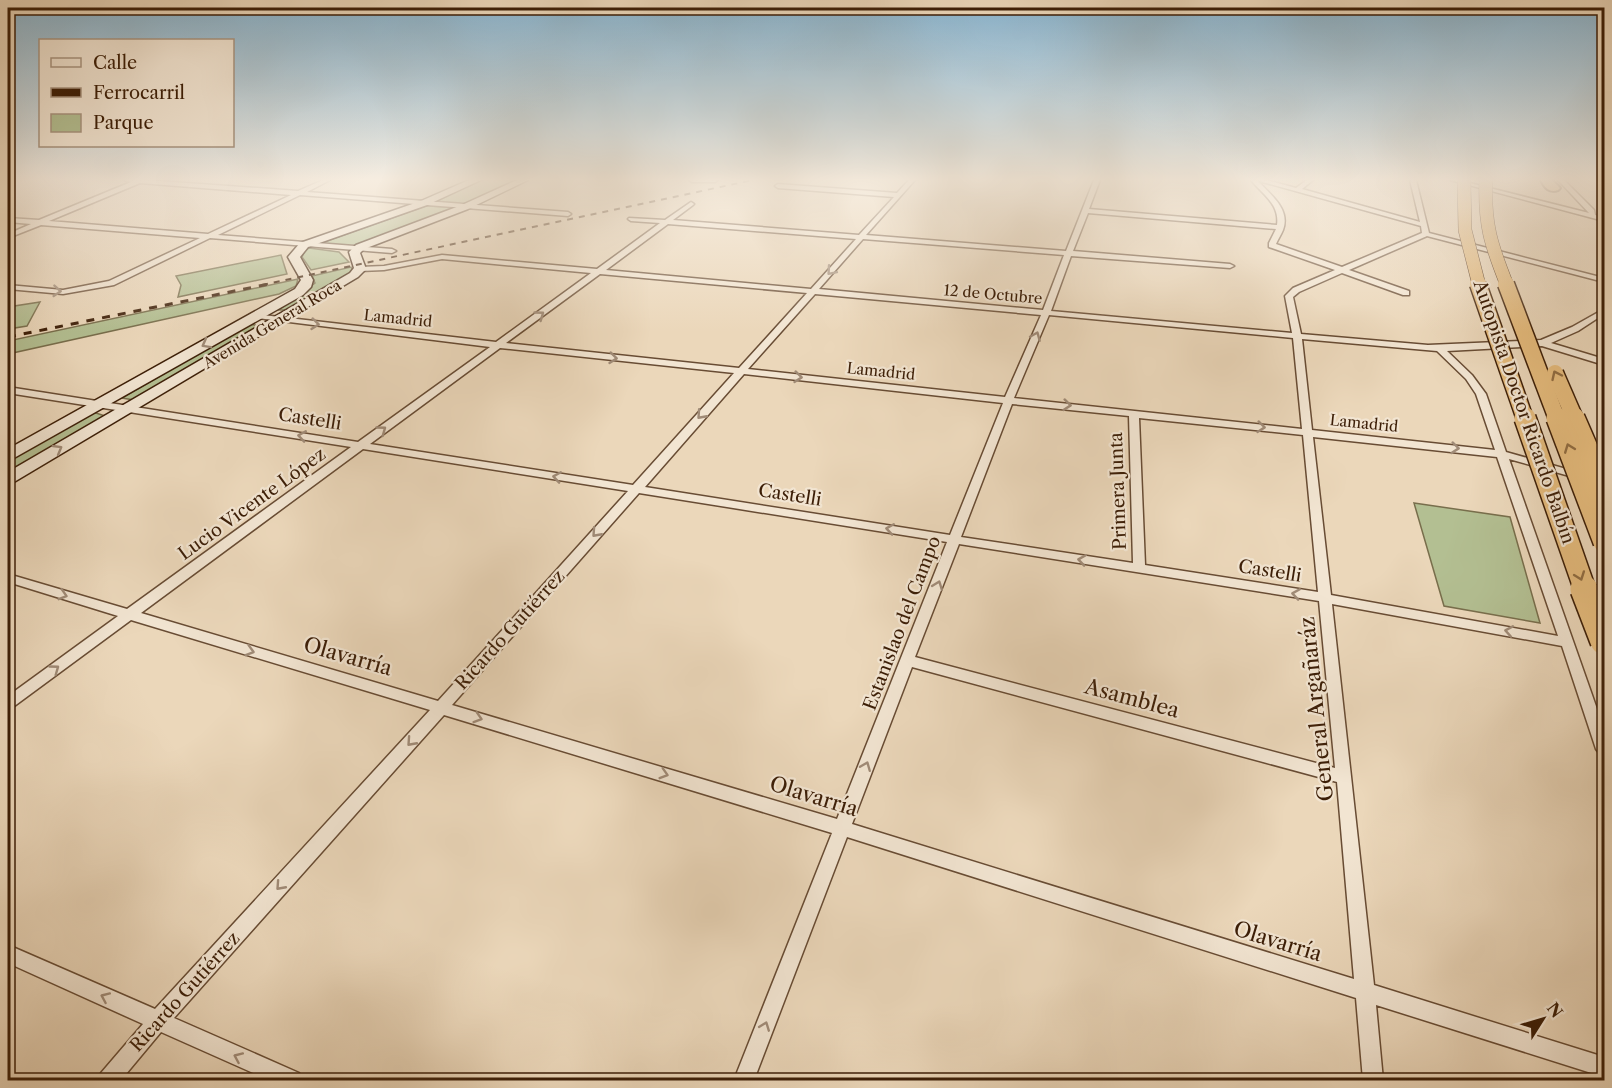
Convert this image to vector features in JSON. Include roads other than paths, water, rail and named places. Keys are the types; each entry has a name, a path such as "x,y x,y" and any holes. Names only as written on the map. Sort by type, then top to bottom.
{"highway":[{"name":"Autopista Doctor Ricardo Balbín","path":"1466,231 1474,264 1544,479 1605,641"},
{"name":"Autopista Doctor Ricardo Balbín","path":"1489,231 1490,241 1605,542"},
{"path":"1502,231 1508,258 1605,485"}],"main road":[{"path":"304,245 345,231"},
{"path":"357,249 404,231"},
{"name":"Avenida General Roca","path":"8,455 299,292 308,283 294,257 304,245"},
{"name":"Avenida General Roca","path":"8,479 279,320 360,269 354,257 357,249"}],"street":[{"path":"133,231 392,251"},
{"path":"8,287 63,292 105,285 220,231"},
{"name":"Lucio Vicente López","path":"8,703 657,231"},
{"path":"781,231 1230,266"},
{"name":"Ricardo Gutiérrez","path":"108,1080 158,1021 442,707 866,231"},
{"name":"Estanislao del Campo","path":"744,1080 909,661 1009,399 1077,231"},
{"path":"1278,231 1272,245 1406,293"},
{"path":"1341,271 1426,234 1605,280"},
{"name":"12 de Octubre","path":"360,269 384,268 442,257 1438,348 1542,343"},
{"name":"General Argañaráz","path":"1341,271 1296,290 1289,296 1297,334 1305,431 1344,777 1373,1080"},
{"path":"1542,343 1575,329 1605,311"},
{"name":"Lamadrid","path":"257,316 740,372 1009,399 1502,454 1605,485"},
{"path":"1542,343 1605,362"},
{"path":"1438,348 1479,389 1605,749"},
{"name":"Castelli","path":"8,390 1325,598 1566,642"},
{"name":"Primera Junta","path":"1134,413 1139,569"},
{"name":"Olavarría","path":"8,578 842,828 1605,1066"},
{"name":"Asamblea","path":"909,661 1344,777"},
{"path":"8,954 292,1080"}],"railway":[{"path":"262,285 516,231"},
{"path":"8,337 269,284"}]}
